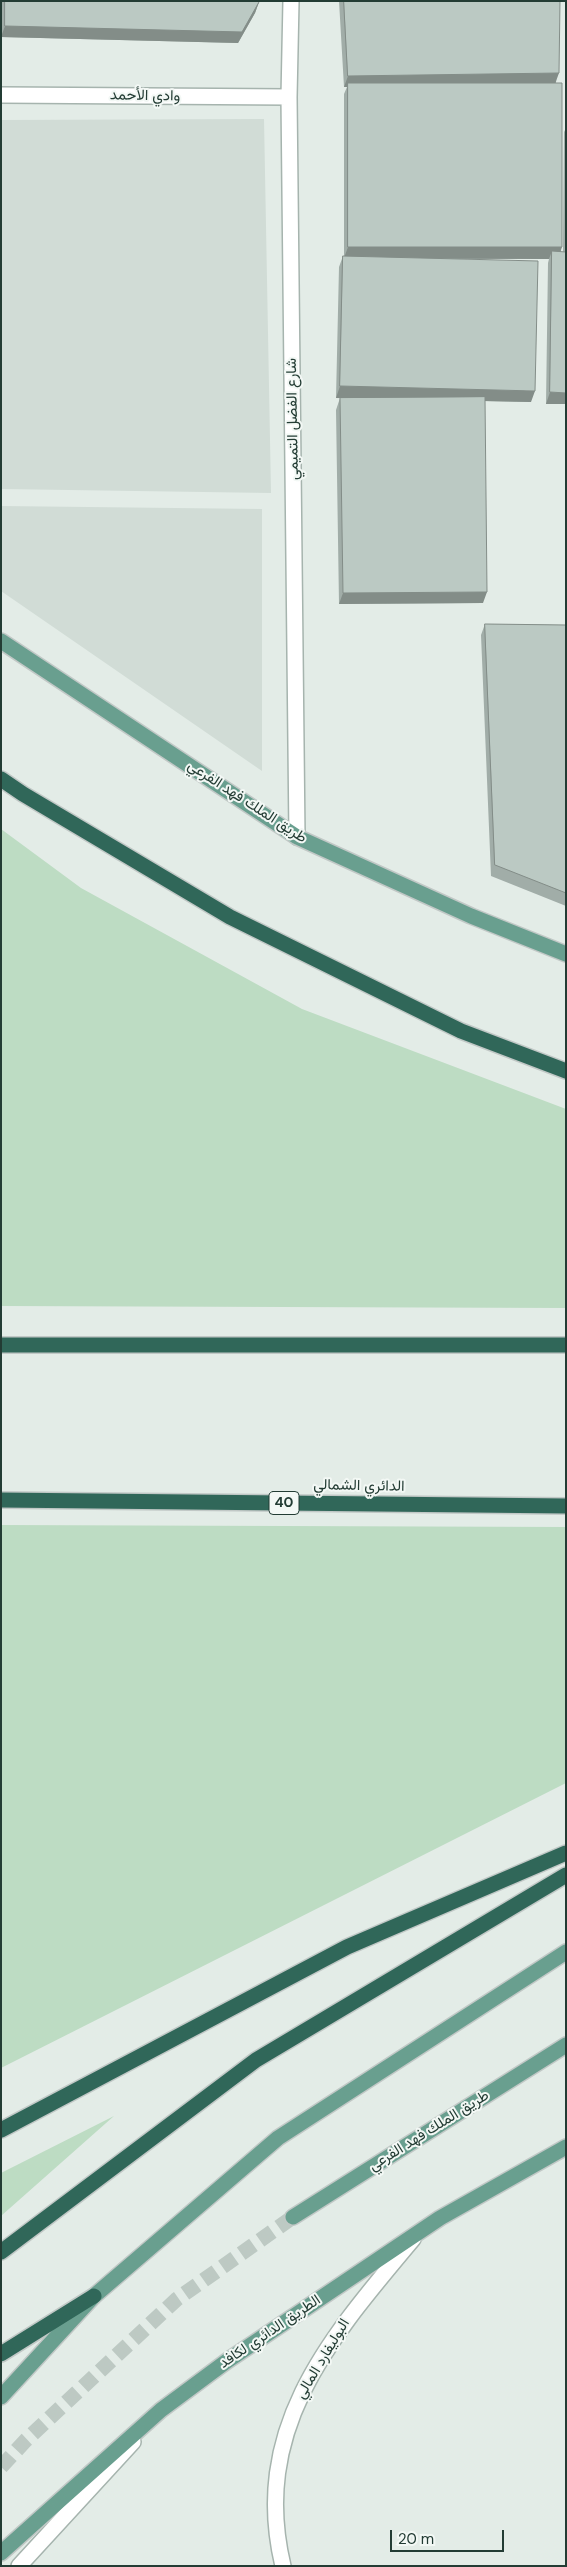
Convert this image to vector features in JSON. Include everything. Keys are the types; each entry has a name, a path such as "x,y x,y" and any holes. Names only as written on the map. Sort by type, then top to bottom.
{"highway":[{"path":"1,779 22,794 230,917 462,1031 566,1071"},
{"path":"1,1345 566,1346"},
{"name":"الدائري الشمالي","path":"1,1500 566,1506"},
{"path":"1,2130 347,1947 566,1853"},
{"path":"1,2252 256,2060 566,1875"},
{"path":"1,2354 94,2296"}],"main road":[{"name":"طريق الملك فهد الفرعي","path":"1,641 297,837 471,916 566,954"},
{"path":"1,2397 94,2296 278,2138 554,1957 566,1952"},
{"name":"طريق الملك فهد الفرعي","path":"293,2217 566,2045"},
{"name":"الطريق الدائري لكافد","path":"1,2553 161,2410 227,2361 440,2218 566,2147"}],"street":[{"name":"شارع الفضل التميمي","path":"291,1 289,97 297,837"},
{"name":"وادي الأحمد","path":"1,94 289,97"},
{"name":"البوليفارد المالي","path":"283,2566 277,2540 276,2484 286,2428 304,2386 353,2310 417,2233"},
{"path":"19,2566 84,2497 161,2410"}],"shaded area":[{"path":"264,119 271,493 1,489 1,120"},
{"path":"1,506 262,509 262,771 1,591"}],"green space":[{"path":"1,829 81,888 302,1009 566,1109 566,1308 1,1306"},
{"path":"1,1525 566,1527 566,1783 1,2068"},
{"path":"114,2116 1,2216 1,2173"}],"building":[{"path":"5,1 259,2 242,32 5,26"},
{"path":"344,1 560,1 559,73 348,76"},
{"path":"348,83 562,83 562,247 348,247"},
{"path":"552,251 566,252 566,393 550,392"},
{"path":"343,256 538,261 535,391 340,386"},
{"path":"485,397 487,592 343,593 340,398"},
{"path":"485,624 566,625 566,893 495,865"}],"tunnel":[{"path":"1,2467 26,2440 177,2299 293,2217"}]}
